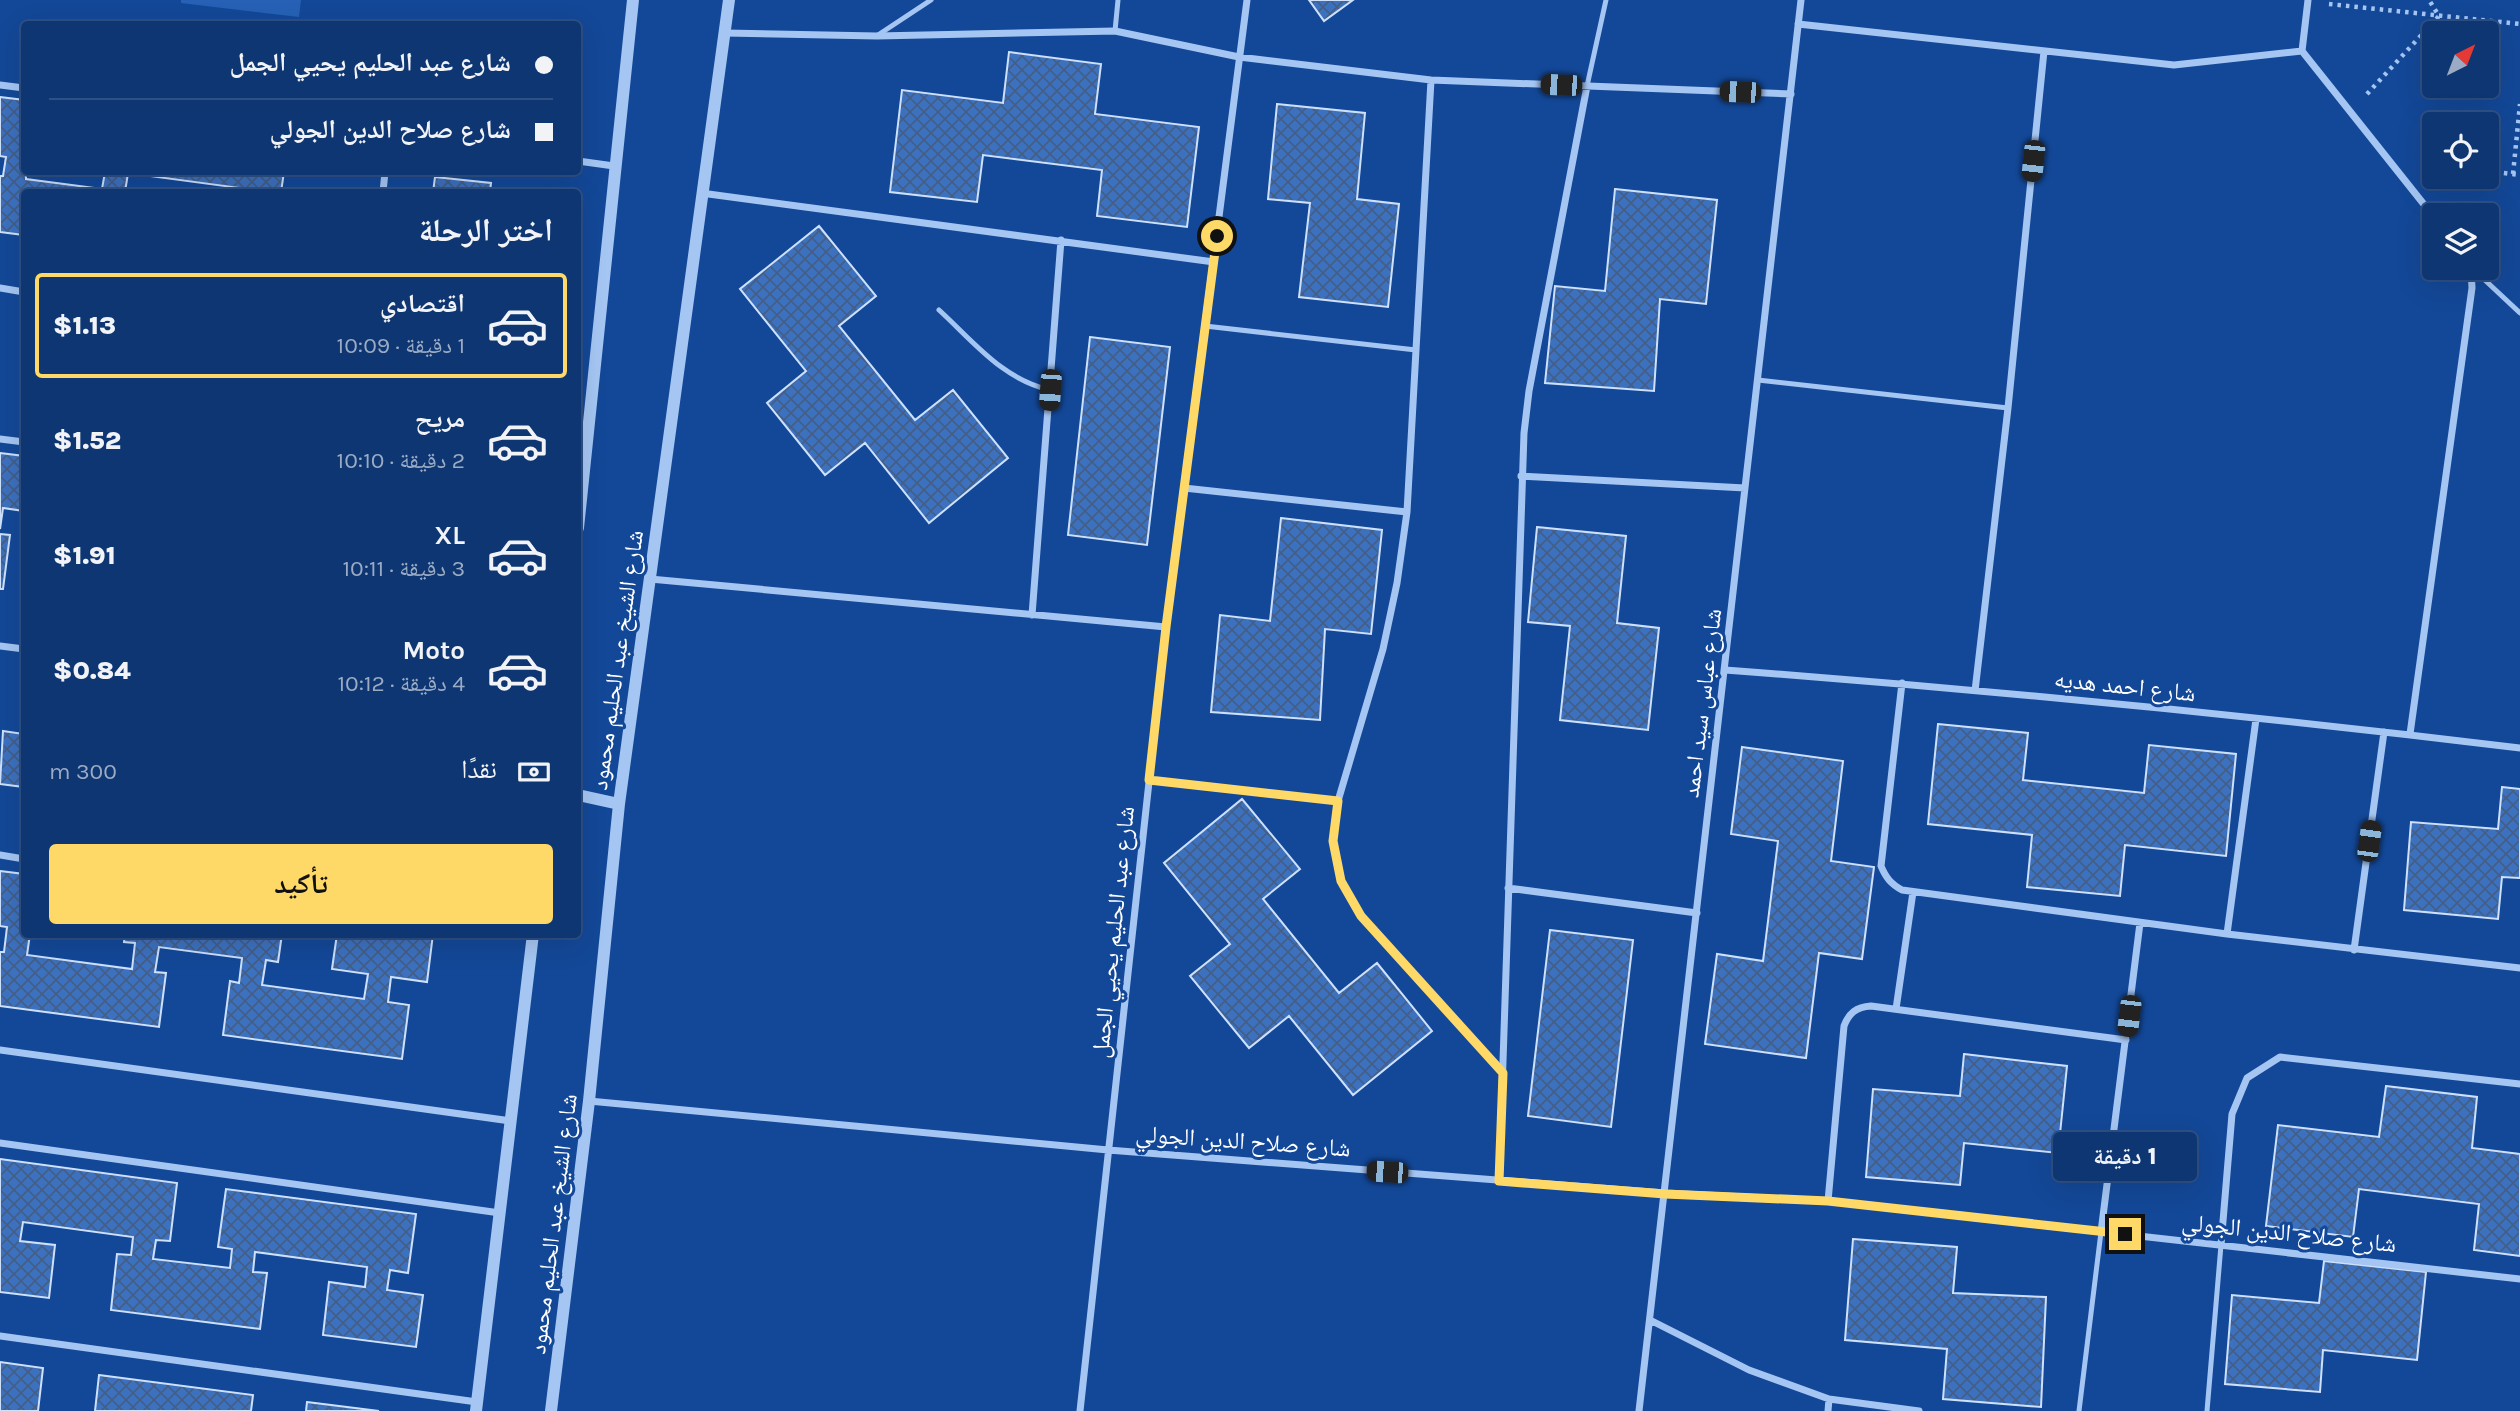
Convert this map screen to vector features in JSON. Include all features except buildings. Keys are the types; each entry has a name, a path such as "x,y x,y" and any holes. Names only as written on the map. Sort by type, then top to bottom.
{"street":[{"path":"581,498 633,0"},
{"name":"شارع الشيخ عبد الحليم محمود","path":"551,1411 589,1101 620,804 729,0"},
{"name":"شارع عبد الحليم يحيي الجمل","path":"1080,1411 1166,627 1247,0"},
{"name":"شارع عباس سيد احمد","path":"1639,1411 1801,0"},
{"path":"2308,1 2302,51 2424,203"},
{"path":"1798,24 2174,65 2302,51"},
{"path":"726,33 877,36 1115,31 1239,57 1431,80 1791,94"},
{"path":"1975,691 2008,408 2044,51"},
{"path":"1431,80 1407,512 1397,583 1383,649 1338,801 1333,841 1341,881 1361,916 1503,1073"},
{"path":"0,85 21,88"},
{"path":"1499,1181 1521,476 1529,391 1587,86"},
{"path":"581,161 614,166"},
{"path":"701,192 1214,262"},
{"path":"1032,615 1061,240"},
{"path":"2410,734 2472,280"},
{"path":"0,288 21,292"},
{"path":"0,439 21,442"},
{"path":"1521,476 1745,488"},
{"path":"1184,488 1407,512"},
{"path":"650,579 1166,627"},
{"path":"0,646 21,649"},
{"name":"شارع احمد هديه","path":"1725,670 1902,683 2410,734 2520,748"},
{"path":"1902,683 1881,866 1885,876 1902,890 2227,934 2520,968"},
{"path":"2227,934 2256,719"},
{"path":"2354,950 2384,732"},
{"path":"1149,780 1338,801"},
{"path":"581,796 620,804"},
{"path":"0,855 21,858"},
{"path":"1508,888 1697,913"},
{"path":"1896,1009 1913,892"},
{"path":"2101,1232 2140,923"},
{"path":"0,1336 477,1406 533,938"},
{"path":"1828,1201 1844,1026 1853,1011 1861,1007 1896,1009 2126,1040"},
{"path":"0,1050 511,1121"},
{"path":"2221,1245 2232,1114 2247,1078 2280,1058 2520,1084"},
{"name":"شارع صلاح الدين الجولي","path":"589,1101 1108,1150 1665,1194 1828,1201 2520,1279"},
{"path":"0,1143 500,1213"},
{"path":"1650,1320 1749,1370 1829,1399 1920,1411"},
{"path":"1828,1411 1829,1399"}],"lane":[{"path":"877,36 931,0"},
{"path":"1115,31 1118,0"},
{"path":"1587,86 1606,0"},
{"path":"2484,280 2520,313"},
{"path":"939,310 1014,378 1031,386 1050,390"},
{"path":"1205,326 1416,350"},
{"path":"1758,380 2008,408"},
{"path":"2079,1411 2101,1232"},
{"path":"2207,1411 2221,1245"}],"path":[{"path":"2429,0 2439,16"},
{"path":"2308,1 2520,24"},
{"path":"2350,112 2439,16"},
{"path":"2513,174 2520,104"},
{"path":"2499,172 2520,175"}],"shaded area":[{"path":"181,0 301,0 299,17 181,3"}],"route":[{"path":"1217,236 1166,627 1149,780 1338,801 1333,841 1341,881 1361,916 1503,1073 1499,1181 1665,1194 1828,1201 2125,1234"}]}
